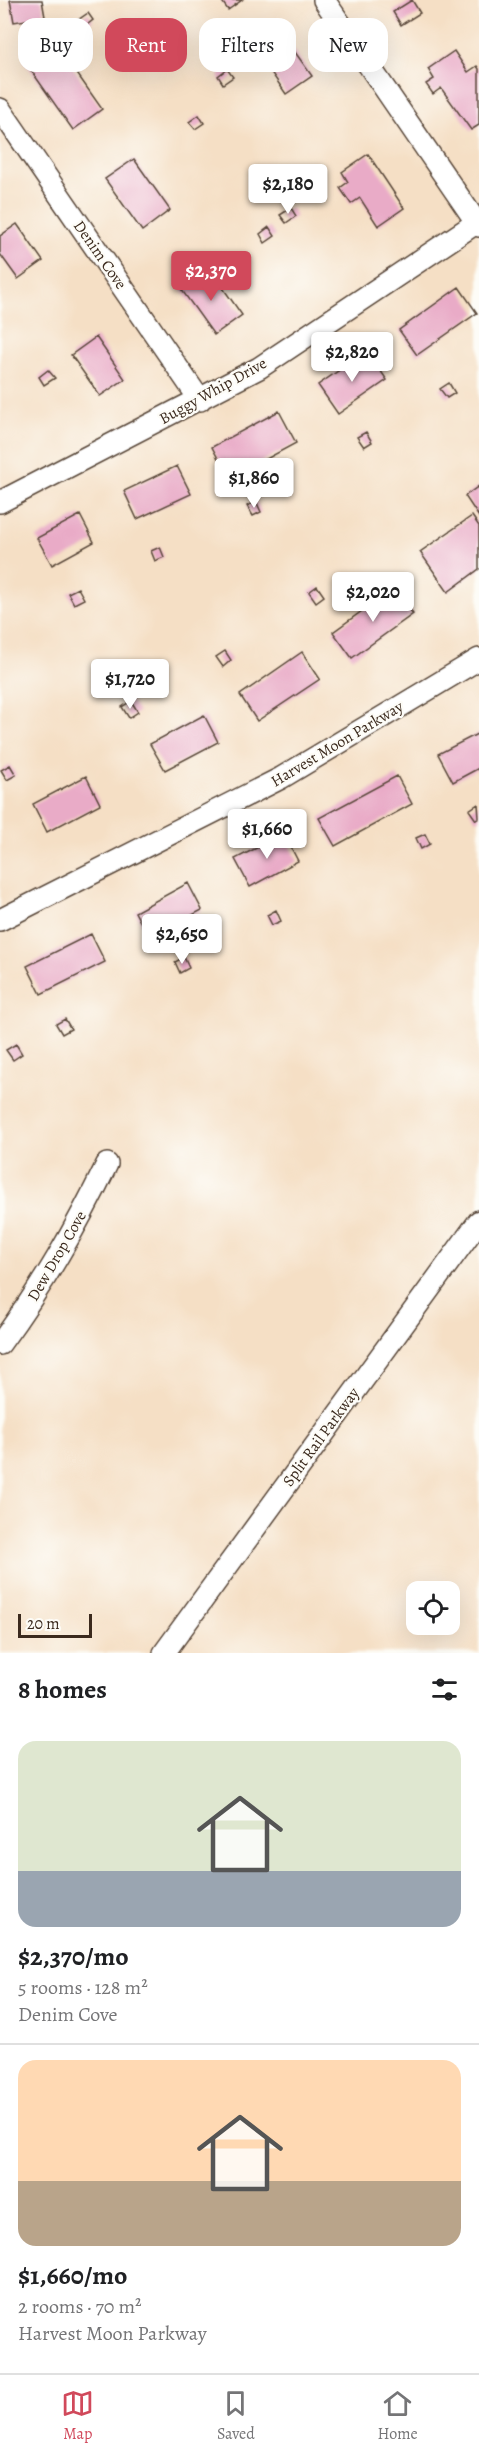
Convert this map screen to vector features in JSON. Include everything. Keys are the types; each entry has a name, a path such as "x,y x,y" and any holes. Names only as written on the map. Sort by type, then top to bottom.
{"street":[{"path":"324,0 478,225"},
{"name":"Denim Cove","path":"0,109 200,400"},
{"name":"Buggy Whip Drive","path":"0,502 259,368 478,225"},
{"name":"Harvest Moon Parkway","path":"0,920 281,778 479,659"},
{"name":"Dew Drop Cove","path":"0,1344 40,1290 76,1228 107,1164"},
{"name":"Split Rail Parkway","path":"164,1653 479,1221"}],"building":[{"path":"10,0 42,0 45,17 18,18 18,21 14,22"},
{"path":"221,0 242,0 228,10"},
{"path":"412,0 420,13 401,25 393,12"},
{"path":"88,13 92,18 81,18"},
{"path":"454,51 468,72 477,66 479,69 479,125 471,130 441,88 433,94 426,84 434,79 428,69"},
{"path":"296,54 312,76 286,94 271,72 296,72"},
{"path":"32,72 76,72 102,109 73,130"},
{"path":"223,72 229,72 233,77 223,84 218,76"},
{"path":"199,115 204,123 195,129 189,122"},
{"path":"368,154 404,208 378,226 360,198 351,204 340,188 348,182 342,172"},
{"path":"134,159 170,210 142,231 105,179"},
{"path":"291,208 296,216 286,223 280,215"},
{"path":"17,224 43,261 18,279 0,254 0,236"},
{"path":"269,227 275,236 265,243 260,234"},
{"path":"209,268 242,315 214,335 181,289"},
{"path":"459,287 477,313 417,355 399,330"},
{"path":"96,337 125,379 100,396 71,355"},
{"path":"367,351 387,380 338,414 318,385"},
{"path":"48,370 55,378 44,385 39,377"},
{"path":"449,383 455,393 447,398 440,389"},
{"path":"279,411 296,443 229,479 212,447"},
{"path":"366,432 372,442 364,447 357,437"},
{"path":"177,466 191,494 137,519 124,491"},
{"path":"479,486 479,517 465,496"},
{"path":"256,501 261,512 253,516 247,506"},
{"path":"80,515 94,542 52,565 37,538"},
{"path":"472,516 479,526 479,569 448,592 420,552"},
{"path":"160,547 164,557 155,561 151,551"},
{"path":"317,586 324,596 316,602 309,592"},
{"path":"78,588 84,599 74,604 68,593"},
{"path":"394,588 413,614 352,658 333,632"},
{"path":"225,651 231,660 223,667 216,657"},
{"path":"302,652 320,679 257,721 240,695"},
{"path":"131,701 138,712 129,718 122,707"},
{"path":"204,715 218,742 165,770 150,744"},
{"path":"479,733 479,768 453,782 438,754"},
{"path":"10,765 16,775 7,780 1,770"},
{"path":"86,776 100,804 47,832 33,804"},
{"path":"397,776 412,804 335,846 319,818"},
{"path":"478,804 479,818 476,820 469,810"},
{"path":"284,834 298,861 250,887 235,859"},
{"path":"425,834 430,844 421,849 416,838"},
{"path":"188,883 202,910 149,938 135,912"},
{"path":"276,910 281,921 272,925 267,915"},
{"path":"91,934 105,962 41,994 27,966"},
{"path":"184,957 189,968 180,973 175,962"},
{"path":"65,1019 71,1029 62,1034 56,1024"},
{"path":"16,1044 22,1054 13,1060 6,1050"}]}
